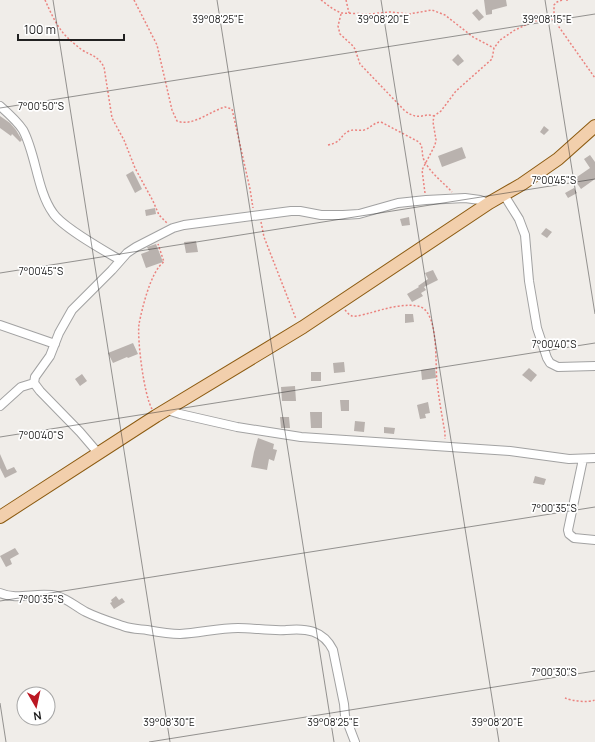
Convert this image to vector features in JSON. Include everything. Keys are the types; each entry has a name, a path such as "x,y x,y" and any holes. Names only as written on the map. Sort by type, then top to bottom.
{"main road":[{"path":"0,517 156,416 302,327 504,195 558,159 595,126"}],"street":[{"path":"0,106 22,128 46,199 54,215 75,231 120,260"},
{"path":"504,195 519,219 525,235 529,281 537,328 547,358 550,363 558,367 595,366"},
{"path":"34,383 37,373 50,356 72,310 120,260 136,247 173,228 184,225 300,211 321,215 359,214 398,203 426,200 472,198 490,203"},
{"path":"0,325 55,344"},
{"path":"0,406 21,387 34,383"},
{"path":"34,383 98,453"},
{"path":"167,410 237,427 287,436 510,451 557,459 595,458"},
{"path":"583,459 568,530 569,534 574,538 595,540"},
{"path":"0,593 14,596 51,595 69,601 93,615 109,622 125,627 159,632 180,634 205,630 238,628 270,631 300,629 316,632 330,643 333,650 345,716 355,742"}],"path":[{"path":"45,0 66,37 84,51 94,55 104,67 112,118 124,140 135,168 159,215 173,228"},
{"path":"134,0 157,45 175,119 179,122 186,122 198,119 222,108 228,107 232,110 257,216 288,300 296,319 302,327"},
{"path":"320,0 341,13 375,14 390,12 409,14 432,10 445,15 473,37 494,48"},
{"path":"346,0 349,13"},
{"path":"562,0 554,5 555,20 595,78"},
{"path":"341,13 338,26 340,34 352,45 360,64 406,111 411,115 418,117 429,115 434,116 441,111 456,91 492,58 494,48 500,40 523,25 542,19 555,20"},
{"path":"426,200 422,173 423,166 436,144 433,122 434,116"},
{"path":"328,145 337,143 346,132 356,129 364,130 380,121 419,142 426,162 457,198"},
{"path":"156,236 164,262 157,270 149,286 139,324 139,331 145,392 149,404 156,416"},
{"path":"338,303 352,316 388,308 406,306 416,306 426,311 429,316 436,346 437,380 445,433 444,447"},
{"path":"565,698 574,701 589,702 595,700"}],"building":[{"path":"484,0 506,0 507,6 492,10 492,14 486,15"},
{"path":"477,9 484,17 479,21 472,13"},
{"path":"458,54 464,61 458,66 452,60"},
{"path":"0,116 10,123 16,130 22,140 20,142 12,134 11,136 0,128"},
{"path":"544,126 549,130 544,135 540,132"},
{"path":"462,147 466,158 442,167 438,156"},
{"path":"590,155 595,162 595,179 581,189 574,179 590,168 584,159"},
{"path":"133,171 142,189 135,193 126,175"},
{"path":"574,188 577,193 568,198 565,193"},
{"path":"155,208 156,214 146,216 145,210"},
{"path":"409,217 410,225 402,226 400,219"},
{"path":"546,228 552,232 547,238 541,234"},
{"path":"196,241 198,252 186,253 184,242"},
{"path":"156,244 163,262 146,268 141,254 149,251 147,247"},
{"path":"433,270 438,280 424,287 426,290 421,293 423,296 412,302 407,294 419,287 418,286 428,279 425,273"},
{"path":"405,314 413,314 414,322 405,323"},
{"path":"133,343 138,354 113,363 108,353"},
{"path":"344,362 345,372 334,373 333,363"},
{"path":"435,368 436,378 422,380 421,370"},
{"path":"529,368 537,375 531,382 522,375"},
{"path":"311,372 321,372 321,381 311,381"},
{"path":"82,374 87,381 80,386 75,379"},
{"path":"295,386 296,401 282,401 281,387"},
{"path":"340,400 349,400 349,411 341,411"},
{"path":"428,402 430,413 425,414 426,418 420,419 417,405"},
{"path":"310,412 322,412 322,428 311,428"},
{"path":"280,417 289,417 290,428 281,428"},
{"path":"355,421 365,422 364,432 354,431"},
{"path":"384,427 395,428 394,434 384,433"},
{"path":"258,438 274,444 273,449 277,450 274,461 269,459 267,470 251,467"},
{"path":"0,454 7,470 14,467 17,472 5,478 0,468"},
{"path":"535,476 546,479 544,485 533,483"},
{"path":"15,548 19,554 10,559 12,564 6,567 0,556"},
{"path":"116,596 119,600 122,598 125,602 114,609 110,603"}]}
